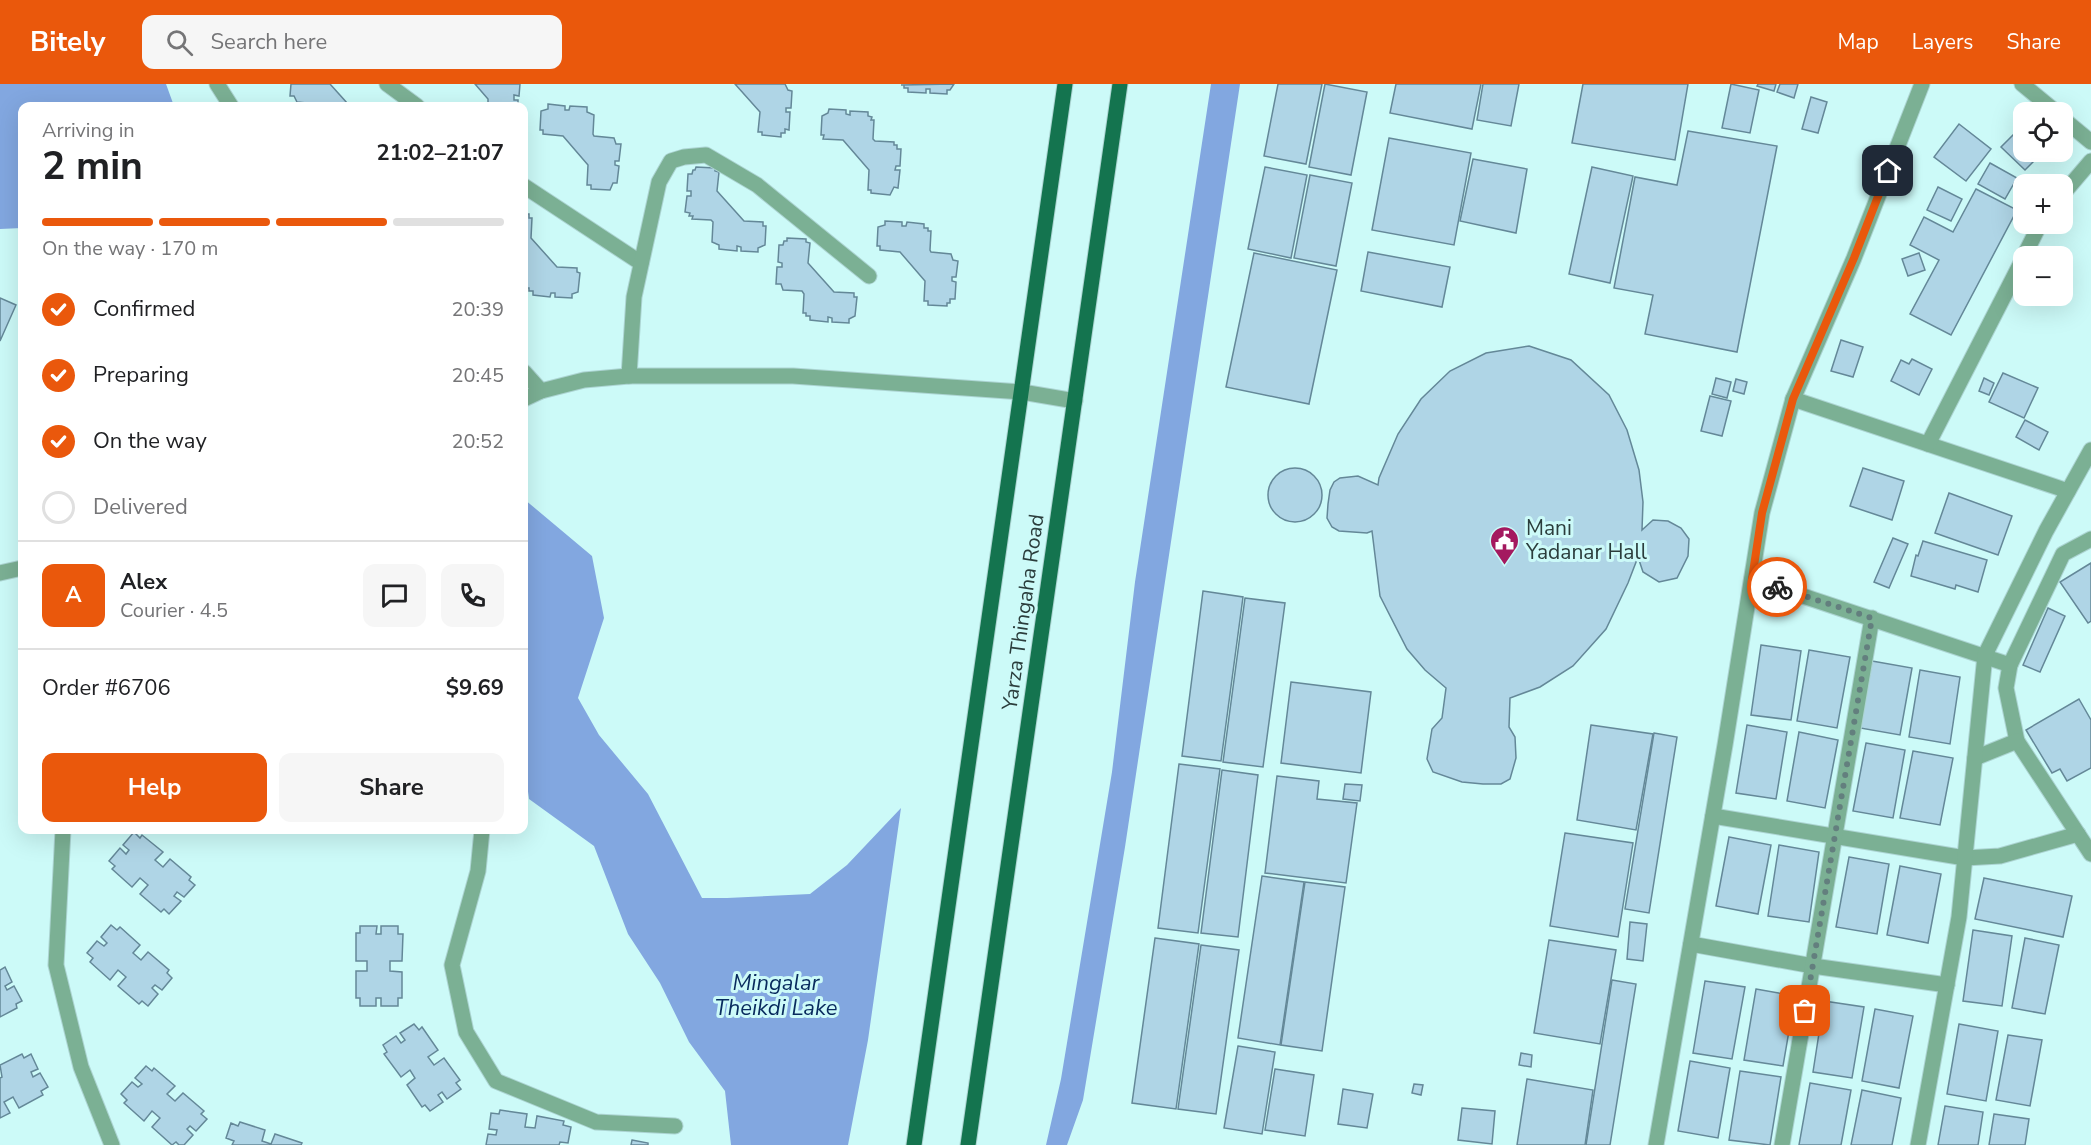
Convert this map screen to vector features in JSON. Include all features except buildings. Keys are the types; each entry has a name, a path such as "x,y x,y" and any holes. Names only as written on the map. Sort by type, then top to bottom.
{"main road":[{"name":"Yarza Thingaha Road","path":"914,1145 1065,84"},
{"name":"Yarza Thingaha Road","path":"968,1145 1120,84"}],"street":[{"path":"217,84 228,102"},
{"path":"387,84 412,102"},
{"path":"1656,1145 1762,513 1793,399 1854,258 1922,84"},
{"path":"2022,84 2044,102"},
{"path":"2073,127 2091,142"},
{"path":"629,376 634,297 659,182 671,161 684,156 706,155 757,185 869,276"},
{"path":"2073,182 2091,161"},
{"path":"528,189 641,263"},
{"path":"1928,444 2013,278"},
{"path":"528,376 541,391"},
{"path":"528,397 541,391 584,380 629,376 793,376 1022,392 1075,401"},
{"path":"1793,399 2068,491"},
{"path":"1918,1145 1959,917 1985,656 2038,547 2091,450"},
{"path":"2091,539 2063,555 2010,665 2006,688 2017,741 2091,854"},
{"path":"2038,547 2063,555"},
{"path":"0,573 18,569"},
{"path":"1752,579 2010,665"},
{"path":"1782,1145 1872,618"},
{"path":"1975,758 2017,741"},
{"path":"1713,816 1965,858 2000,856 2078,834"},
{"path":"63,834 57,965 81,1067 112,1145"},
{"path":"482,834 478,871 452,965 466,1032 496,1081 596,1122 675,1126"},
{"path":"1691,944 1813,966 1947,985"}],"water":[{"path":"0,84 166,84 173,102 18,102 18,228 0,229"},
{"path":"1211,84 1240,84 1125,847 1083,1100 1067,1145 1046,1145 1061,1079 1112,772 1135,582"},
{"name":"Mingalar Theikdi Lake","path":"528,502 592,556 604,618 578,698 599,735 648,794 702,898 810,894 847,865 901,808 868,1040 848,1145 731,1145 725,1091 689,1042 660,983 628,934 594,846 529,799"}],"way so far":[{"path":"1777,587 1872,618 1805,1011"}],"place":[{"name":"Mani Yadanar Hall","path":"1505,566"}],"route":[{"path":"1777,587 1752,579 1762,513 1793,399 1854,258 1888,171"}]}
